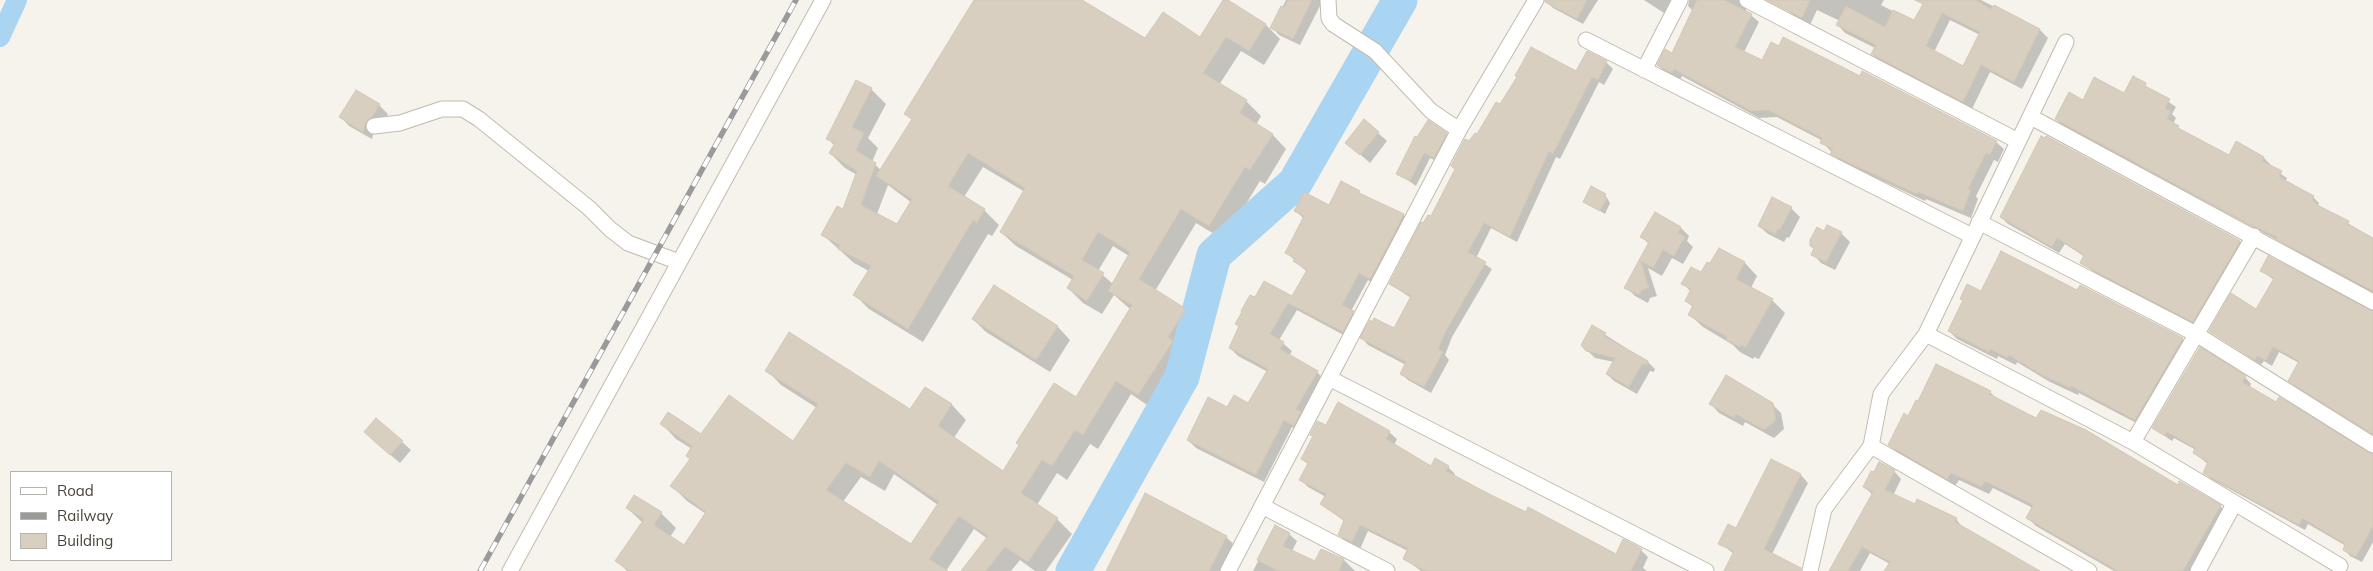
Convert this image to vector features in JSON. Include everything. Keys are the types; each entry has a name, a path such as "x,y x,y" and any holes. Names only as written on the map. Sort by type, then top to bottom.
{"street":[{"path":"510,571 823,0"},
{"path":"1328,0 1329,18 1340,28 1375,51 1431,111 1459,130"},
{"path":"1228,571 1459,130 1536,0"},
{"path":"1644,70 1680,0"},
{"path":"1747,0 2018,141"},
{"path":"1586,40 1972,236"},
{"path":"1810,571 1824,509 1871,446 1881,394 1926,334 2066,42"},
{"path":"374,126 400,122 442,109 463,109 479,118 589,208 610,229 628,243 679,262"},
{"path":"2031,117 2373,302"},
{"path":"1979,222 2196,334 2373,445"},
{"path":"2133,442 2254,236"},
{"path":"1926,334 2133,442 2340,566"},
{"path":"1329,378 1706,571"},
{"path":"1871,446 2089,571"},
{"path":"2198,571 2234,504"},
{"path":"1262,506 1388,571"}],"building":[{"path":"974,0 1082,0 1145,38 1163,12 1200,37 1223,0 1228,0 1266,24 1249,51 1226,37 1203,73 1247,100 1240,113 1273,134 1250,170 1245,167 1209,226 1181,209 1139,279 1186,309 1168,337 1173,341 1138,395 1116,381 1083,435 1075,430 1052,466 1042,460 1021,493 1058,518 1028,562 1005,547 986,571 961,571 988,536 959,516 929,559 948,571 630,571 615,561 644,519 626,508 634,495 662,512 654,525 684,545 706,512 670,486 690,459 686,456 692,446 660,424 668,412 701,434 729,395 793,441 818,404 765,371 789,332 910,409 925,387 952,404 938,426 1003,471 1019,445 1016,443 1054,383 1076,397 1132,305 1108,291 1130,252 1098,232 1082,260 1104,273 1087,301 1067,288 1074,276 1000,232 1025,188 968,153 948,186 985,209 977,223 973,220 908,329 853,295 871,266 838,249 840,245 821,235 837,206 843,209 857,171 829,153 835,143 826,139 856,80 872,88 852,127 864,133 856,150 876,163 861,205 897,224 912,199 876,176 912,119 904,114","holes":["879,461 939,502 911,544 826,490 846,463 870,477"]},
{"path":"1288,0 1312,0 1293,39 1270,28 1281,6 1284,7"},
{"path":"1545,0 1587,0 1577,19 1545,2"},
{"path":"1697,0 1724,0 1752,14 1735,47 1762,60 1771,42 1779,46 1783,37 1860,76 1862,71 1997,141 1990,155 1986,153 1968,189 1971,190 1963,211 1918,192 1917,194 1830,154 1833,149 1820,143 1822,138 1768,110 1751,111 1674,69 1672,73 1657,65 1665,49 1672,53"},
{"path":"1767,0 1810,0 1802,18"},
{"path":"1915,0 1976,0 1991,9 1994,5 2040,29 2014,82 1981,65 1963,102 1871,54 1876,45 1836,25 1846,6 1885,27 1893,10 1914,20 1923,4","holes":["1942,13 1980,32 1963,66 1926,46"]},
{"path":"1531,47 1576,71 1587,51 1607,61 1598,80 1592,77 1553,154 1549,151 1510,237 1484,223 1468,252 1486,262 1446,331 1438,349 1443,352 1424,387 1400,374 1406,362 1360,338 1370,320 1372,322 1374,318 1394,328 1411,296 1389,284 1421,222 1423,223 1428,215 1431,216 1455,169 1451,166 1465,139 1469,141 1475,133 1477,134 1496,102 1500,104 1517,77 1515,76"},
{"path":"2133,76 2146,83 2145,86 2170,99 2165,108 2171,111 2167,119 2179,126 2178,128 2229,155 2236,141 2264,157 2262,161 2282,171 2279,177 2314,196 2312,200 2319,206 2349,221 2348,224 2373,238 2373,291 2276,239 2277,237 2251,225 2055,119 2069,92 2083,100 2094,77 2124,93"},
{"path":"356,90 380,104 372,117 366,122 363,132 339,117"},
{"path":"1364,119 1379,132 1360,155 1345,143"},
{"path":"1428,120 1447,133 1434,158 1424,153 1410,181 1396,174 1415,136 1417,137"},
{"path":"2041,136 2045,138 2046,136 2240,241 2193,322 2080,263 2084,255 2057,238 2052,247 2000,217"},
{"path":"1341,181 1360,191 1359,193 1404,214 1372,276 1369,279 1359,273 1342,305 1354,311 1343,332 1288,303 1270,334 1284,342 1280,349 1318,371 1296,409 1301,412 1294,426 1284,420 1256,475 1187,440 1208,397 1227,407 1234,395 1248,403 1268,369 1229,348 1239,326 1235,324 1250,295 1255,297 1264,281 1292,296 1307,270 1293,261 1295,258 1285,253 1304,216 1294,211 1304,192 1329,205"},
{"path":"1591,186 1606,194 1604,196 1607,198 1600,211 1583,202"},
{"path":"1772,197 1792,207 1780,230 1778,229 1775,234 1758,226"},
{"path":"1655,212 1681,227 1678,233 1685,237 1674,256 1663,250 1653,268 1641,261 1649,288 1642,290 1639,295 1624,288 1649,242 1640,237"},
{"path":"1827,225 1842,232 1826,262 1811,255 1814,248 1810,246 1810,240 1817,227 1824,231"},
{"path":"1719,248 1745,262 1736,279 1773,299 1746,347 1741,345 1740,347 1726,340 1727,337 1688,315 1693,305 1685,301 1691,289 1681,284 1691,267 1701,272 1707,262 1710,263"},
{"path":"2001,251 2077,290 2080,285 2183,338 2135,420 2071,386 2070,388 2040,374 2009,355 2008,358 1990,349 1989,352 1948,331 1963,300 1960,299 1967,284 1981,291"},
{"path":"2268,256 2373,311 2373,434 2288,381 2299,361 2273,347 2266,360 2257,356 2255,360 2209,331 2231,293 2256,309 2274,278 2260,271"},
{"path":"994,285 1058,326 1036,360 972,319"},
{"path":"1592,325 1606,333 1604,336 1648,361 1647,365 1642,364 1629,387 1606,374 1615,358 1586,351 1581,345"},
{"path":"2200,347 2246,376 2242,382 2276,402 2279,397 2373,454 2373,526 2356,557 2343,550 2345,544 2302,518 2299,525 2203,473 2208,462 2193,453 2195,448 2167,432 2165,436 2152,428"},
{"path":"1936,364 1991,391 1989,394 2036,418 2041,410 2086,430 2178,485 2179,481 2221,505 2183,571 2118,571 2026,518 2033,505 1985,481 1982,487 1951,473 1947,479 1888,445 1904,413 1908,416 1916,400 1918,401"},
{"path":"1726,375 1773,403 1776,420 1764,430 1736,414 1734,418 1709,404"},
{"path":"1338,402 1390,431 1386,439 1431,466 1435,458 1449,466 1446,471 1526,512 1528,507 1616,554 1623,539 1642,549 1631,571 1425,571 1403,559 1408,548 1360,525 1352,542 1338,535 1344,520 1320,504 1326,494 1299,480 1308,463 1301,459 1313,436 1310,435 1317,421 1326,425"},
{"path":"376,418 403,441 390,455 364,432"},
{"path":"1771,459 1801,474 1764,549 1801,568 1801,571 1724,571 1734,551 1718,544 1728,524 1736,528"},
{"path":"1879,462 1895,470 1885,490 1915,504 1917,499 1957,518 1955,522 2040,571 1884,571 1890,562 1862,547 1848,571 1829,571 1873,492 1863,487 1871,471 1874,472"},
{"path":"1145,493 1227,536 1209,571 1106,571"},
{"path":"1275,525 1290,533 1283,546 1315,561 1321,549 1344,559 1339,571 1278,571 1257,560"}],"waterway":[{"path":"0,37 17,0"},
{"path":"1073,571 1182,377 1214,255 1295,183 1400,0"}],"railway":[{"path":"480,571 796,0"}]}
